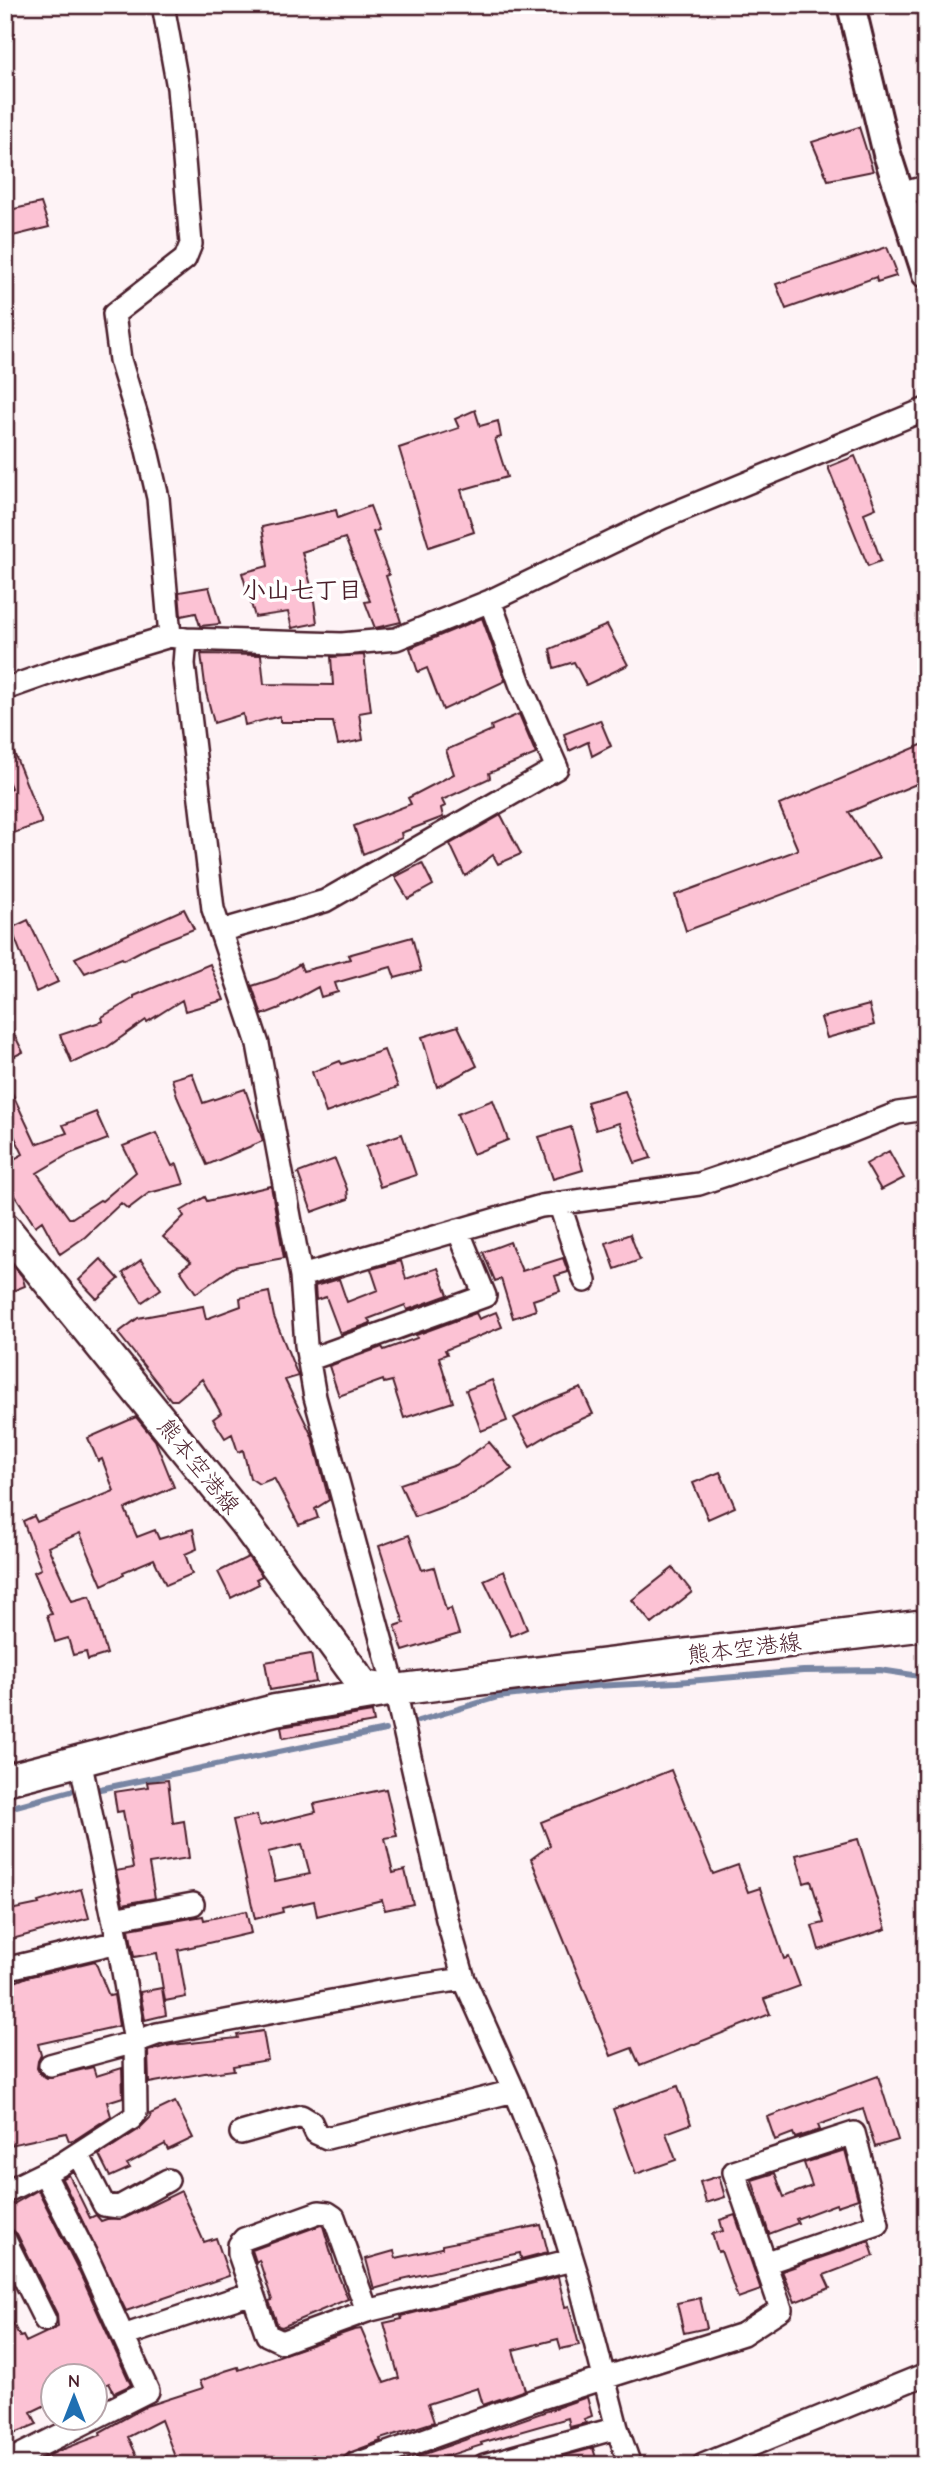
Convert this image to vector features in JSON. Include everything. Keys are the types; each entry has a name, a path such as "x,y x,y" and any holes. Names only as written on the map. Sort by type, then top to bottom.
{"main road":[{"name":"熊本空港線","path":"5,1228 244,1522 364,1686 395,1690"},
{"name":"熊本空港線","path":"5,1780 275,1710 395,1690 926,1625"}],"street":[{"path":"163,5 178,88 191,244 185,259 114,314 120,360 146,446 158,499 184,664 213,909 258,1044 301,1276 308,1360 315,1397 395,1690 447,1919 464,1979 514,2091 544,2167 617,2428 630,2465"},
{"path":"851,5 887,154 926,274"},
{"path":"900,194 926,187"},
{"path":"5,689 69,666 178,637 342,644 396,639 490,601 662,518 926,409"},
{"path":"220,931 325,901 557,768 521,686 490,601"},
{"path":"301,1276 541,1206 699,1184 843,1135 898,1113 926,1110"},
{"path":"559,1203 585,1281"},
{"path":"308,1360 485,1296 458,1230"},
{"path":"5,2192 78,2154 136,2113 135,2042 118,1942 80,1760"},
{"path":"113,1919 193,1904"},
{"path":"5,1969 118,1942"},
{"path":"50,2065 158,2034 390,1990 464,1979"},
{"path":"241,2133 301,2116 311,2122 316,2133 327,2138 514,2091"},
{"path":"354,2465 523,2404 743,2334 780,2309 734,2172 854,2133 878,2224 765,2263"},
{"path":"78,2154 104,2205 119,2207 168,2180"},
{"path":"5,2463 148,2390 89,2261 44,2173"},
{"path":"367,2311 334,2217 328,2213 319,2211 244,2239 239,2245 239,2254 267,2335 282,2342 367,2311 572,2260"},
{"path":"5,2240 45,2320"},
{"path":"123,2336 252,2293"},
{"path":"703,2465 926,2374"},
{"path":"484,2465 617,2428"}],"building":[{"path":"859,127 873,171 828,180 812,142"},
{"path":"41,203 49,227 5,238 5,211"},
{"path":"887,247 896,276 877,282 876,277 786,309 776,284"},
{"path":"475,410 480,426 498,421 501,437 495,439 507,477 461,490 474,532 429,547 399,448 459,428 455,419"},
{"path":"855,456 876,508 864,513 881,561 868,566 828,467"},
{"path":"370,506 379,530 373,532 389,575 386,576 401,622 375,628 365,602 370,601 345,538 302,552 313,593 317,623 292,628 288,612 255,617 242,573 268,566 262,527 336,510 338,518"},
{"path":"209,587 220,624 200,626 196,613 181,616 179,592"},
{"path":"482,618 505,681 443,710 427,668 418,672 410,648"},
{"path":"607,625 628,665 586,685 574,662 554,668 550,649"},
{"path":"201,654 261,655 264,684 333,685 331,657 364,655 371,711 359,713 363,740 338,745 333,722 280,722 280,716 245,725 243,714 214,723 206,692"},
{"path":"519,714 536,754 489,773 490,778 442,800 445,806 441,808 443,817 401,833 402,838 363,854 354,826 411,804 408,798 454,774 446,750 492,730 491,726"},
{"path":"600,720 611,746 592,756 588,742 569,751 564,734"},
{"path":"5,730 42,823 5,836 5,791 11,788 5,773"},
{"path":"926,743 926,780 849,812 879,858 686,931 675,895 798,850 779,805"},
{"path":"501,815 521,854 498,864 493,855 465,876 450,844"},
{"path":"422,863 433,885 408,899 395,877"},
{"path":"184,909 194,929 150,946 124,960 122,958 85,973 75,958"},
{"path":"28,920 58,982 36,992 11,928"},
{"path":"412,937 421,971 395,978 391,967 335,983 338,992 321,997 318,987 262,1015 252,986 277,978 300,964 303,971 350,959 348,955"},
{"path":"210,964 224,1000 185,1011 182,1000 147,1022 146,1020 106,1048 72,1063 60,1035 103,1021 102,1017 134,996"},
{"path":"869,1005 874,1025 827,1038 821,1018"},
{"path":"5,1016 23,1052 5,1061"},
{"path":"458,1026 477,1066 437,1087 422,1037"},
{"path":"384,1050 398,1087 326,1113 312,1072 340,1061 342,1064"},
{"path":"192,1073 203,1103 245,1089 263,1141 207,1165 172,1079"},
{"path":"5,1078 36,1144 67,1133 63,1125 96,1112 108,1139 69,1154 37,1173 69,1218 102,1201 136,1172 123,1146 156,1133 172,1166 177,1164 184,1184 149,1193 128,1209 121,1203 85,1237 60,1254 42,1221 35,1226 5,1180 5,1164 23,1154 5,1117"},
{"path":"625,1091 651,1158 635,1163 619,1123 596,1130 587,1102"},
{"path":"493,1100 508,1140 473,1154 457,1114"},
{"path":"571,1127 583,1170 553,1179 539,1137"},
{"path":"402,1134 416,1175 380,1187 366,1146"},
{"path":"889,1151 904,1178 881,1190 866,1164"},
{"path":"335,1159 347,1189 348,1199 312,1212 298,1173"},
{"path":"271,1186 284,1258 234,1267 196,1293 180,1270 191,1262 163,1237 184,1216 181,1211 205,1197 207,1201"},
{"path":"630,1234 640,1260 615,1269 606,1243"},
{"path":"510,1242 522,1271 563,1258 568,1272 555,1276 560,1291 533,1300 536,1310 513,1318 501,1279 495,1281 483,1252"},
{"path":"5,1256 22,1276 25,1286 5,1294"},
{"path":"101,1259 119,1279 97,1299 79,1280"},
{"path":"141,1260 161,1289 142,1302 123,1273"},
{"path":"401,1261 406,1279 438,1268 448,1295 407,1310 405,1305 368,1319 371,1323 340,1334 326,1297 316,1300 315,1286 339,1279 347,1302 378,1290 371,1269"},
{"path":"269,1292 274,1317 298,1376 285,1380 312,1436 329,1500 315,1509 318,1518 299,1525 274,1478 259,1484 250,1478 243,1450 238,1452 232,1434 225,1438 213,1419 221,1413 202,1379 177,1400 171,1400 118,1333 138,1318 203,1306 206,1319 241,1306 240,1298"},
{"path":"496,1312 502,1327 445,1350 447,1354 439,1357 453,1402 404,1418 392,1381 384,1383 383,1380 339,1396 329,1366 382,1347 384,1350 476,1313 479,1319"},
{"path":"492,1380 507,1421 481,1431 466,1390"},
{"path":"581,1388 593,1414 530,1446 514,1418"},
{"path":"136,1417 155,1440 174,1487 125,1509 137,1537 155,1530 159,1539 193,1529 197,1549 185,1554 192,1574 166,1585 154,1559 123,1572 124,1575 102,1585 80,1533 48,1547 72,1601 90,1596 107,1654 88,1660 86,1652 73,1655 68,1638 55,1642 47,1615 52,1614 34,1572 41,1569 23,1521 34,1516 37,1522 114,1491 102,1459 98,1461 88,1438"},
{"path":"489,1442 512,1469 466,1498 415,1517 400,1484 456,1465"},
{"path":"720,1472 735,1507 708,1519 693,1483"},
{"path":"409,1535 422,1570 434,1567 446,1610 451,1608 459,1634 403,1651 395,1626 404,1623 379,1546"},
{"path":"248,1557 262,1576 256,1579 259,1584 231,1598 218,1572"},
{"path":"673,1568 692,1592 652,1624 632,1600"},
{"path":"504,1571 527,1629 511,1636 484,1580"},
{"path":"311,1654 316,1682 270,1690 265,1662"},
{"path":"372,1712 374,1722 283,1738 281,1727"},
{"path":"671,1770 713,1874 738,1865 748,1892 760,1888 784,1959 789,1957 800,1986 764,1999 770,2014 640,2066 632,2048 611,2056 531,1859 550,1845 541,1822"},
{"path":"168,1780 173,1823 184,1821 189,1858 149,1864 155,1898 123,1904 116,1871 133,1868 123,1811 117,1812 114,1792 148,1787 147,1782"},
{"path":"386,1789 397,1836 385,1838 393,1873 405,1870 413,1904 385,1910 382,1900 317,1916 314,1901 282,1908 283,1912 255,1919 233,1820 257,1815 259,1826 316,1812 314,1804","holes":["302,1844 310,1874 275,1881 268,1852"]},
{"path":"858,1839 886,1929 819,1950 812,1926 824,1923 811,1881 804,1883 796,1855"},
{"path":"81,1889 89,1918 5,1941 5,1911 39,1904 38,1902"},
{"path":"246,1911 251,1933 178,1950 186,1997 165,2001 157,1953 134,1957 129,1929 203,1916 204,1920"},
{"path":"95,1961 109,1996 114,1995 119,2026 38,2044 41,2055 37,2068 40,2074 47,2078 93,2067 96,2076 122,2068 123,2097 107,2102 111,2116 76,2139 69,2141 66,2133 5,2146 5,1986 27,1977"},
{"path":"162,1988 166,2015 145,2020 140,1992"},
{"path":"263,2031 268,2060 233,2066 234,2070 149,2083 148,2051 171,2045 238,2038 237,2035"},
{"path":"878,2076 898,2140 875,2147 863,2109 818,2125 820,2130 795,2138 793,2133 775,2140 767,2117"},
{"path":"678,2086 691,2124 666,2133 676,2160 636,2174 613,2109"},
{"path":"175,2102 193,2138 168,2150 165,2144 127,2164 130,2168 110,2177 99,2155 138,2130 151,2117 150,2114"},
{"path":"845,2150 858,2199 796,2219 798,2223 769,2234 752,2180 775,2173 784,2197 812,2186 804,2163"},
{"path":"69,2175 90,2218 96,2215 101,2221 125,2218 181,2191 204,2242 216,2238 229,2276 126,2311 62,2179"},
{"path":"719,2176 725,2197 706,2203 700,2182"},
{"path":"38,2190 131,2385 114,2393 108,2384 108,2362 38,2362 38,2409 31,2412 37,2424 5,2437 5,2309 20,2337 23,2336 26,2342 58,2327 57,2314 17,2234 5,2218 5,2209"},
{"path":"735,2215 761,2290 738,2298 712,2234 723,2231 720,2220"},
{"path":"321,2225 348,2299 282,2327 278,2326 259,2260 256,2262 252,2250"},
{"path":"541,2225 548,2252 521,2259 520,2253 500,2257 402,2279 374,2289 366,2259 394,2251 396,2258 442,2248 442,2245"},
{"path":"869,2241 874,2256 824,2275 830,2288 795,2302 782,2271"},
{"path":"558,2277 565,2307 569,2306 579,2345 561,2349 558,2339 513,2350 525,2390 483,2405 478,2388 428,2404 434,2422 380,2439 381,2441 349,2453 341,2465 314,2465 313,2455 286,2465 178,2465 161,2420 128,2437 141,2465 31,2465 56,2452 101,2435 100,2432 108,2432 108,2428 147,2406 203,2388 200,2381 354,2330 361,2329 384,2383 399,2378 384,2323 402,2319 401,2316"},
{"path":"700,2298 707,2328 684,2333 677,2303"},
{"path":"587,2397 592,2416 584,2419 586,2423 570,2427 568,2418 481,2443 482,2445 419,2465 416,2457"},
{"path":"593,2448 598,2465 535,2465 535,2464"}],"waterway":[{"path":"418,1721 498,1697 593,1686 803,1671 880,1670 926,1677"},
{"path":"100,1789 385,1730"},
{"path":"5,1809 71,1791"}],"district":[{"name":"小山七丁目","path":"302,590"}]}
